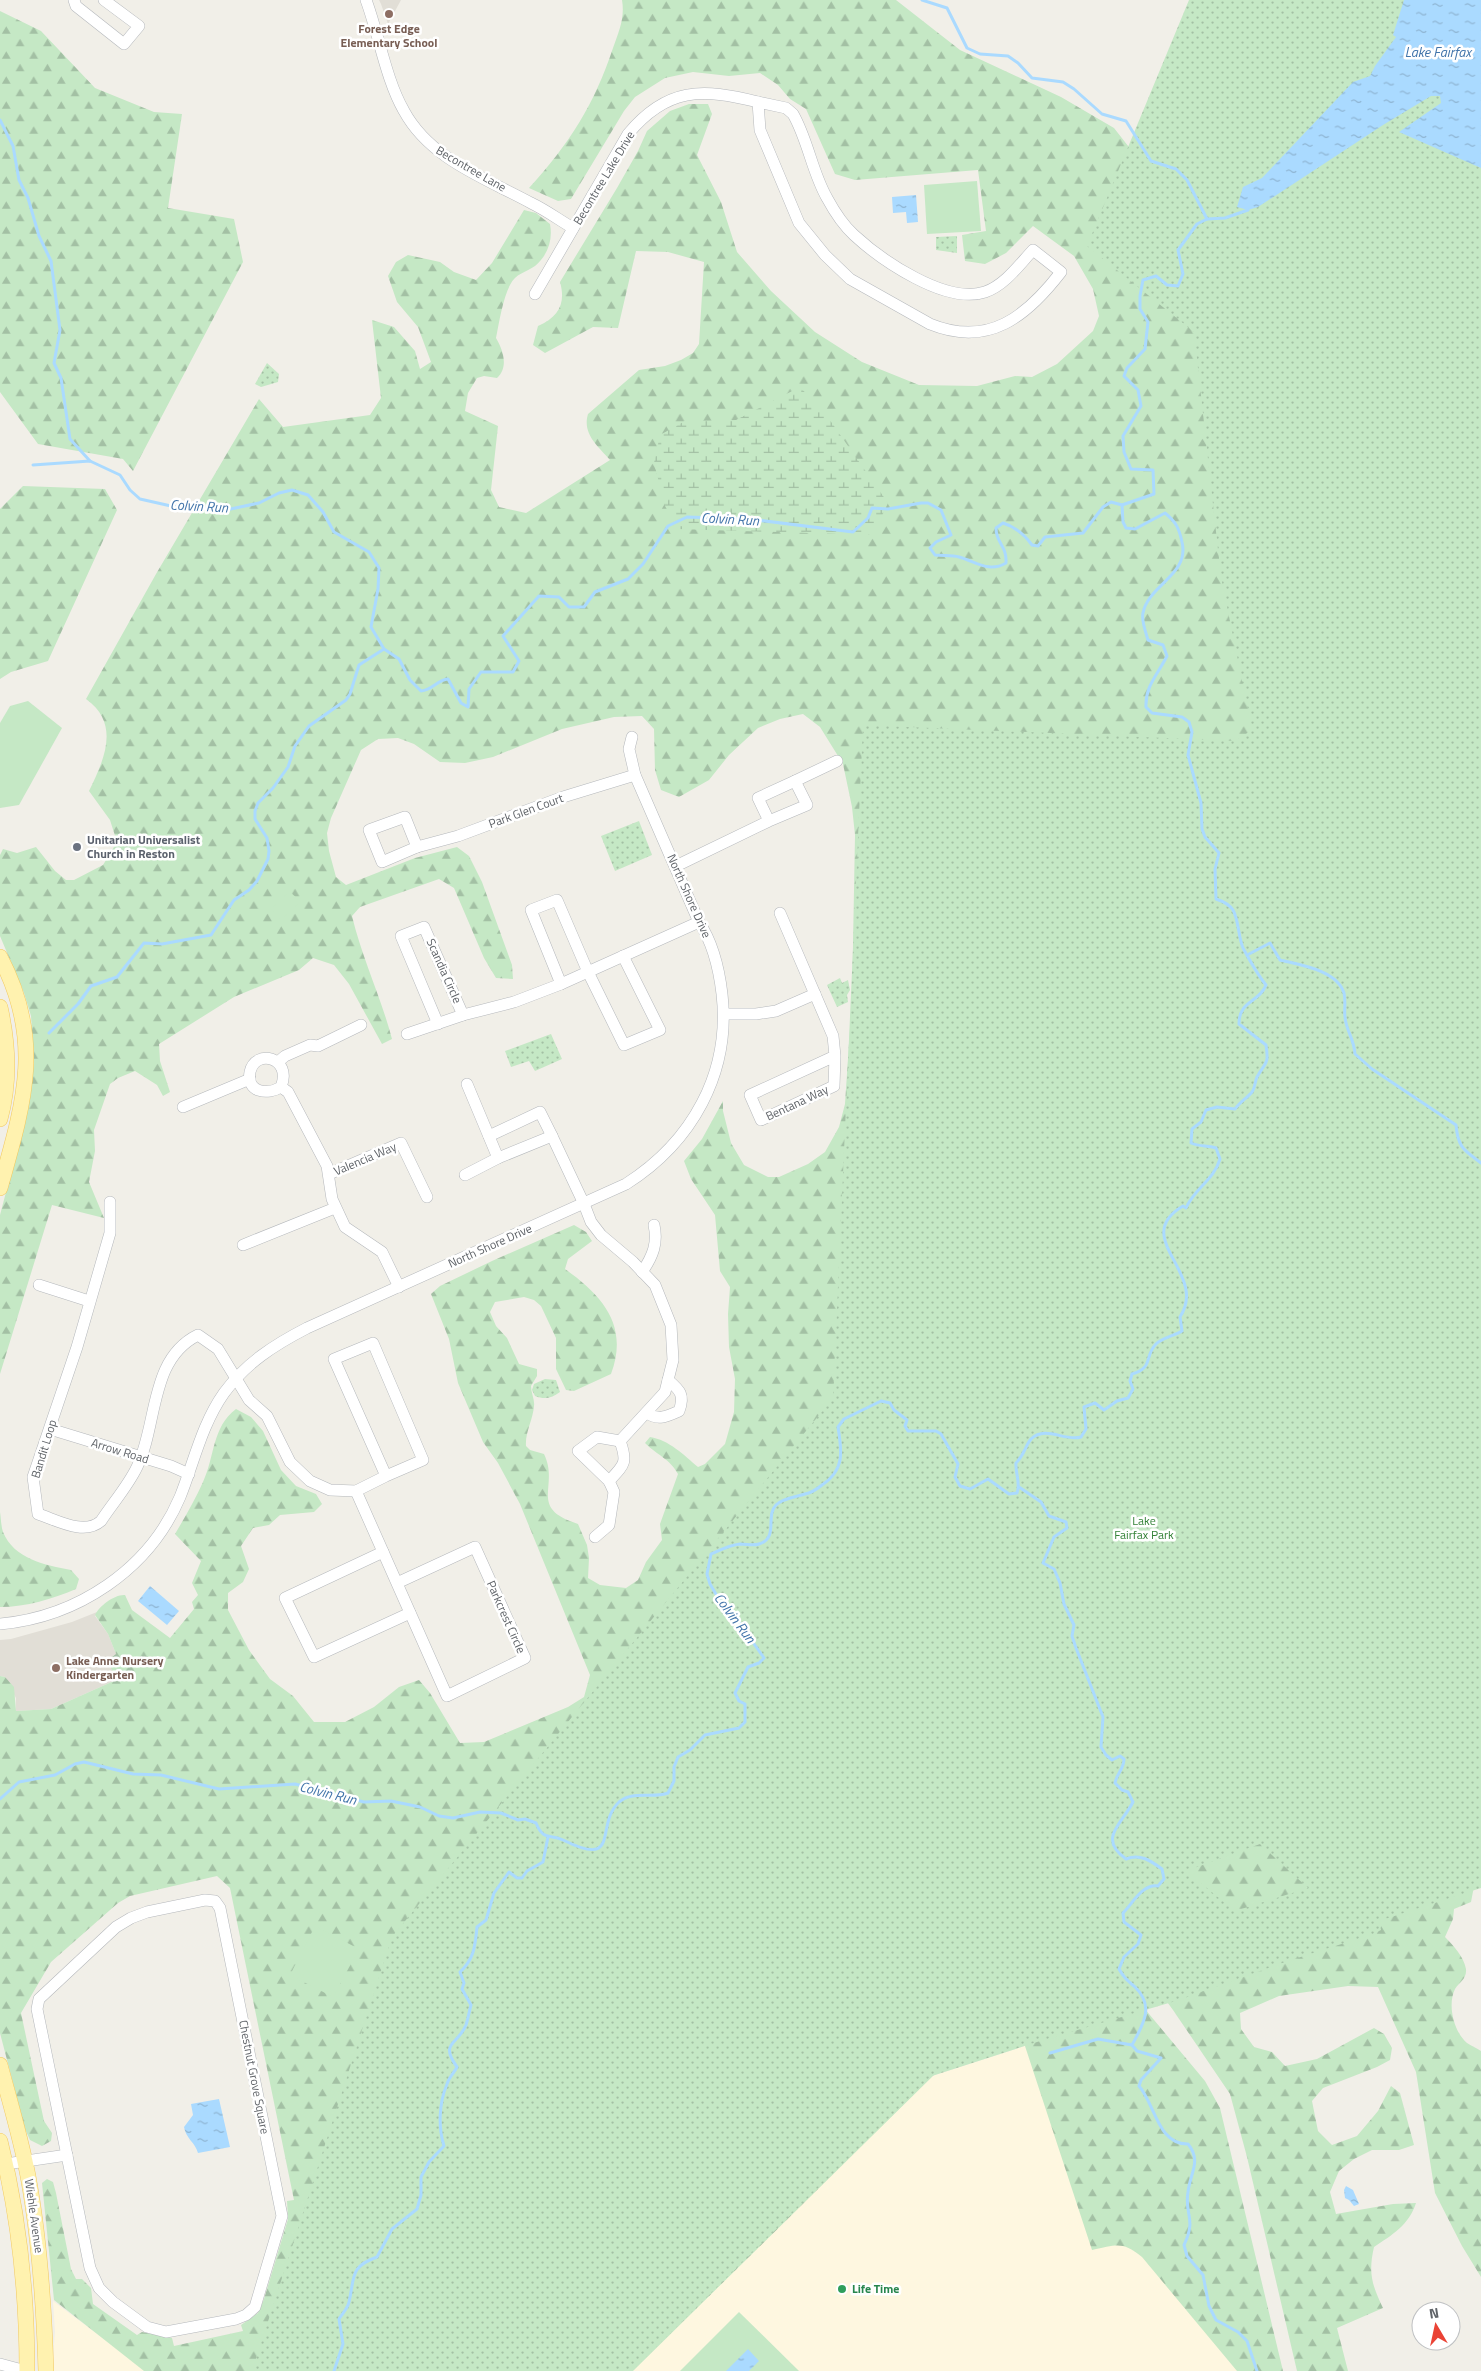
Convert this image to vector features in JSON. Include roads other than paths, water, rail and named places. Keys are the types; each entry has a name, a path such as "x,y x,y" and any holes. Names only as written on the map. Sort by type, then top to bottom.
{"main road":[{"path":"0,957 17,994 26,1043 27,1066 19,1116 0,1188"},
{"path":"0,1007 6,1047 5,1096 0,1118"},
{"name":"Wiehle Avenue","path":"0,2065 25,2161 42,2275 46,2371"},
{"name":"Wiehle Avenue","path":"0,2141 6,2164 23,2278 27,2371"}],"street":[{"path":"74,0 76,6 124,44 139,26 104,0"},
{"name":"Becontree Lane","path":"366,0 397,96 413,126 431,145 447,157 573,228"},
{"name":"Becontree Lake Drive","path":"536,294 628,134 649,112 674,98 702,92 724,94 786,108 793,114 822,187 835,210 852,233 885,260 938,288 962,294 976,294 993,289 1007,278 1033,250 1061,272 1024,313 998,327 968,332 940,328 930,324 869,291 850,279 825,255 799,223 760,130 758,102"},
{"name":"North Shore Drive","path":"0,1624 29,1620 70,1607 114,1581 141,1556 172,1513 189,1474 208,1420 235,1379 260,1356 280,1342 584,1204 643,1173 674,1146 688,1128 710,1090 722,1049 724,1014 721,983 716,959 708,936 699,922 636,774 629,749 632,737"},
{"path":"769,821 758,798 838,761"},
{"name":"Park Glen Court","path":"417,847 404,817 369,830 382,862 417,847 458,836 563,797 636,774"},
{"path":"676,866 769,821 807,805 795,781"},
{"path":"562,984 531,910 557,900 588,972 624,1045 660,1030 623,956"},
{"name":"Bentana Way","path":"780,913 833,1036 835,1056 834,1086 761,1120 750,1095 835,1056"},
{"name":"Scandia Circle","path":"407,1034 463,1015 514,1002 562,984 699,922"},
{"name":"Scandia Circle","path":"438,1024 402,936 424,927 463,1015"},
{"path":"724,1014 756,1014 776,1011 815,994"},
{"path":"282,1087 272,1092 263,1092 255,1088 250,1079 250,1071 255,1062 263,1058 273,1059 278,1062 284,1056 310,1045 318,1046 361,1025"},
{"name":"Valencia Way","path":"278,1062 284,1072 282,1087 288,1092 327,1166 332,1200 345,1227 382,1252 399,1288"},
{"path":"183,1107 250,1079"},
{"path":"467,1084 498,1158"},
{"path":"489,1136 540,1112 591,1222 602,1235 656,1285 671,1325 673,1360 665,1392 620,1441"},
{"path":"465,1175 498,1158 552,1136"},
{"name":"Valencia Way","path":"329,1174 402,1143 428,1197"},
{"name":"Bandit Loop","path":"110,1202 110,1233 77,1347 33,1477 38,1514 84,1529 94,1527 101,1521 137,1466 164,1372 174,1353 185,1342 198,1335 211,1343 235,1379"},
{"path":"243,1245 335,1208"},
{"path":"642,1272 655,1249 656,1236 654,1225"},
{"path":"39,1285 89,1301"},
{"path":"235,1379 249,1400 267,1416 290,1462 310,1480 330,1490 356,1491 423,1460 373,1343 334,1359 386,1476"},
{"path":"647,1413 652,1417 664,1417 679,1411 683,1400 680,1390 668,1380"},
{"name":"Arrow Road","path":"50,1430 189,1474"},
{"path":"594,1537 610,1525 614,1492 609,1481 578,1451 597,1437 620,1441"},
{"path":"609,1481 623,1465 626,1456 620,1441"},
{"name":"Parkcrest Circle","path":"356,1491 396,1583 447,1696 525,1658 475,1547 396,1583"},
{"path":"383,1552 285,1598 314,1657 410,1613"},
{"name":"Chestnut Grove Square","path":"205,1900 215,1901 220,1908 282,2216 255,2307 246,2315 236,2319 166,2332 147,2327 113,2302 99,2288 90,2268 67,2155 37,2009 39,1999 116,1927 131,1918 181,1904 205,1900"},
{"path":"6,2164 67,2155"},
{"path":"0,2364 27,2371"}],"water":[{"name":"Lake Fairfax","path":"1404,0 1481,0 1481,168 1399,132 1441,103 1440,96 1431,96 1383,125 1258,207 1248,210 1237,207 1243,187 1262,178 1353,82 1370,76 1396,37 1393,35"},
{"path":"916,195 918,222 907,223 906,212 893,213 892,197"},
{"path":"150,1586 179,1611 167,1625 138,1601"},
{"path":"219,2099 230,2147 198,2153 184,2127 193,2115 191,2104"},
{"path":"1346,2186 1353,2190 1359,2204 1354,2206 1345,2198 1344,2190"},
{"path":"748,2349 759,2361 749,2371 726,2371"}],"waterway":[{"path":"922,0 947,8 967,48 980,54 1008,56 1018,63 1032,78 1063,82 1074,89 1102,114 1126,121 1151,161 1176,169 1187,180 1207,219"},
{"path":"0,120 13,146 19,180 28,198 39,236 51,261 60,330 54,363 61,378 70,439 90,461"},
{"name":"Colvin Run","path":"33,465 90,461 120,475 130,490 140,499 171,506 226,510 259,503 279,493 292,490 308,495 323,512 334,532 369,552 379,568 378,589 371,627 384,649 399,659 410,680 421,691 448,679 461,703 468,707 469,689 481,672 513,672 519,661 503,636 539,596 559,597 569,607 584,607 595,592 628,579 643,564 668,526 687,517 749,519 853,532 868,518 872,508 888,509 928,503 941,510 951,535 936,542 930,548 935,555 956,556 983,566 994,567 1006,563 1005,552 996,533 996,528 1003,523 1019,531 1032,545 1038,546 1045,537 1083,533 1103,507 1111,502 1122,505 1154,494 1153,470 1131,469 1124,452 1123,436 1141,406 1138,390 1124,376 1127,368 1145,349 1148,322 1140,309 1143,280 1156,276 1167,285 1178,286 1183,274 1178,250 1197,224 1207,219 1225,218 1248,210"},
{"name":"Colvin Run","path":"0,1799 19,1782 55,1775 75,1764 84,1762 133,1774 161,1775 219,1789 295,1784 364,1802 391,1801 420,1807 439,1816 453,1818 480,1812 501,1813 518,1820 525,1819 536,1823 544,1835 558,1838 581,1848 593,1850 600,1847 604,1841 608,1822 619,1802 630,1796 662,1795 668,1793 674,1781 674,1767 678,1757 690,1750 705,1735 739,1728 745,1722 745,1704 739,1701 735,1693 748,1667 759,1663 764,1658 738,1621 727,1613 710,1584 707,1574 711,1554 733,1545 757,1545 765,1541 769,1537 773,1510 776,1505 786,1499 812,1492 835,1473 841,1452 838,1427 844,1419 881,1401 890,1403 894,1410 907,1420 905,1426 908,1431 936,1431 941,1434 958,1464 955,1477 960,1486 970,1489 988,1479 1009,1494 1017,1493 1016,1463 1031,1439 1043,1433 1075,1438 1081,1437 1086,1429 1084,1407 1095,1403 1104,1410 1117,1401 1128,1398 1133,1389 1130,1381 1132,1374 1146,1365 1152,1348 1161,1340 1182,1331 1180,1317 1186,1301 1185,1286 1166,1244 1164,1231 1169,1218 1183,1206 1186,1208 1194,1195 1209,1179 1220,1159 1216,1148 1191,1143 1192,1129 1201,1122 1206,1110 1217,1107 1235,1109 1253,1090 1267,1056 1266,1045 1239,1024 1242,1010 1263,991 1266,985 1243,948 1233,910 1227,904 1216,899 1215,869 1219,853 1205,837 1202,829 1201,803 1188,755 1192,732 1189,722 1182,717 1152,713 1146,707 1150,686 1167,656 1163,645 1148,640 1143,623 1143,613 1146,603 1180,563 1183,553 1181,537 1174,522 1165,513 1135,529 1126,528 1123,522 1122,505"},
{"path":"49,1033 78,1004 91,986 117,977 144,943 162,944 211,935 234,900 249,890 257,881 268,859 267,838 255,819 258,803 273,788 288,767 295,746 309,726 346,700 350,694 359,665 384,649"},
{"path":"1249,954 1270,943 1280,960 1317,970 1334,979 1344,993 1346,1022 1355,1054 1372,1069 1456,1125 1460,1144 1481,1163"},
{"path":"1019,1487 1041,1502 1049,1516 1066,1522 1067,1528 1054,1537 1043,1563 1054,1569 1060,1583 1064,1604 1074,1625 1072,1636 1103,1717 1101,1747 1112,1760 1120,1756 1124,1759 1123,1766 1115,1783 1122,1790 1128,1792 1133,1802 1114,1831 1113,1844 1126,1859 1141,1857 1158,1866 1162,1869 1164,1879 1158,1886 1147,1888 1138,1895 1123,1913 1124,1922 1141,1935 1138,1944 1124,1957 1119,1969 1124,1977 1141,1994 1146,2008 1143,2023 1132,2045 1098,2039 1050,2053"},
{"path":"334,2371 343,2344 339,2319 348,2304 357,2269 377,2257 392,2229 417,2209 421,2195 421,2177 429,2162 444,2146 441,2131 441,2107 444,2091 457,2067 452,2059 450,2048 463,2032 471,2005 462,1989 464,1983 460,1972 469,1962 475,1945 477,1927 486,1920 494,1893 509,1872 517,1878 522,1878 527,1871 543,1862 548,1837"},
{"path":"1132,2045 1137,2051 1161,2058 1141,2080 1139,2086 1164,2131 1178,2143 1188,2144 1194,2156 1195,2162 1187,2200 1190,2222 1190,2229 1184,2245 1187,2256 1203,2275 1209,2306 1216,2320 1238,2332 1247,2341 1257,2371"}],"place":[{"name":"Forest Edge Elementary School","path":"389,14"},
{"name":"Unitarian Universalist Church in Reston","path":"77,847"},
{"name":"Lake Anne Nursery Kindergarten","path":"56,1668"},
{"name":"Life Time","path":"842,2289"}],"park label":[{"name":"Lake Fairfax Park","path":"1144,1528"}]}
